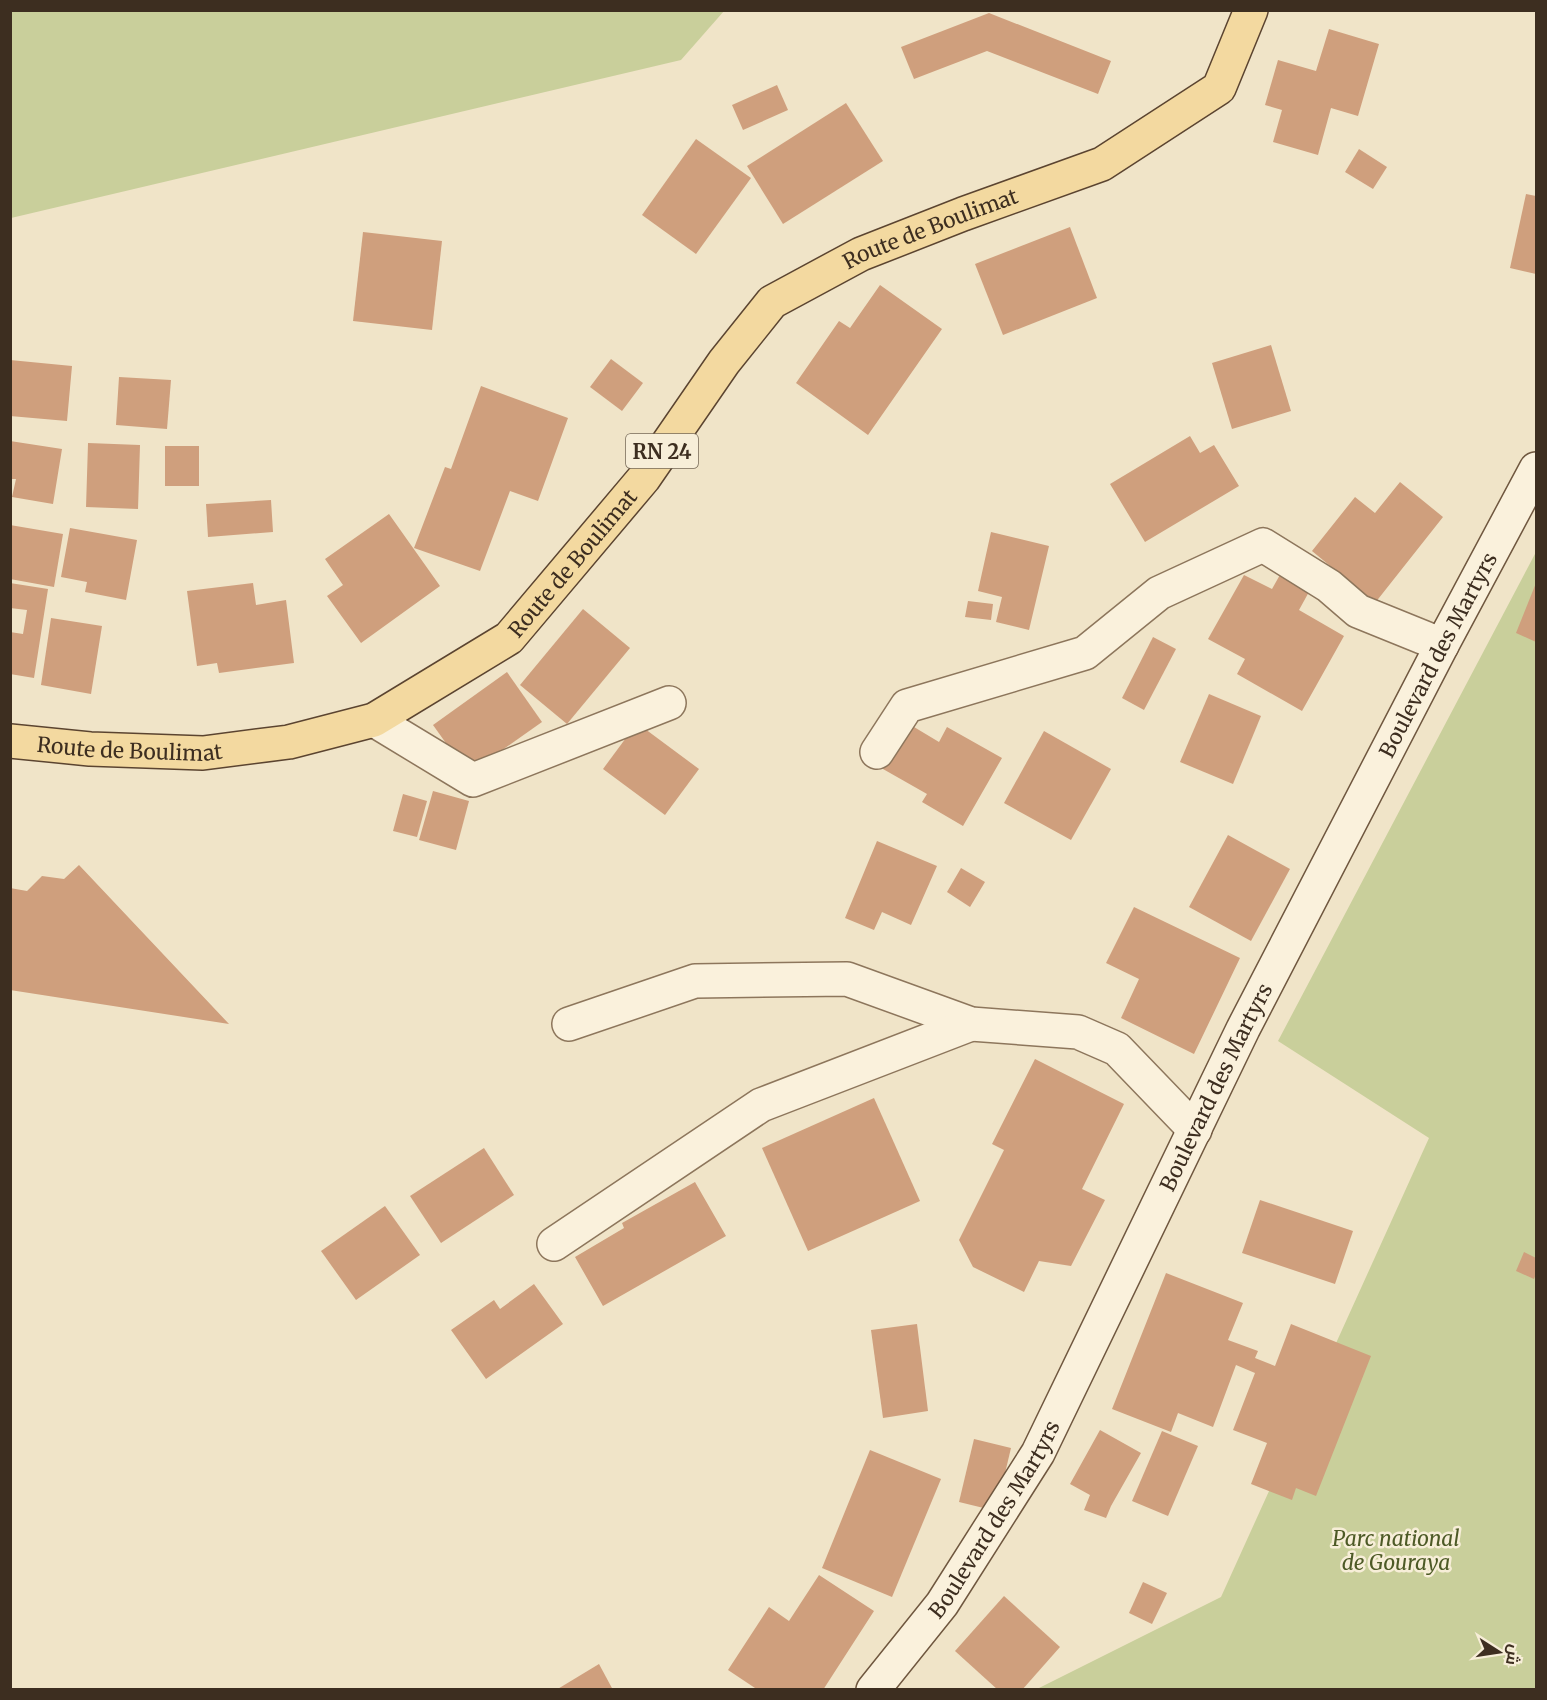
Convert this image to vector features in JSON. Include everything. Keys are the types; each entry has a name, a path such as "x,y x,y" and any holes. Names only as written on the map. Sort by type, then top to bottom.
{"main road":[{"name":"Route de Boulimat","path":"10,741 90,749 203,753 289,742 374,720 509,638 644,478 724,362 772,302 861,254 1102,164 1219,88 1251,10"}],"street":[{"name":"Boulevard des Martyrs","path":"873,1689 942,1604 1038,1453 1243,1029 1536,469"},
{"path":"877,752 907,706 1084,653 1159,593 1263,545 1329,586 1358,611 1442,645"},
{"path":"374,720 473,780 669,703"},
{"path":"568,1024 695,981 847,979 971,1024 1078,1032 1116,1049 1195,1130"},
{"path":"554,1244 761,1105 971,1024"}],"green space":[{"path":"10,11 724,11 681,60 11,218"},
{"name":"Parc national de Gouraya","path":"1536,552 1536,1689 1035,1690 1221,1597 1429,1138 1278,1041"}],"building":[{"path":"989,13 1111,61 1098,94 987,51 914,79 901,47"},
{"path":"1329,29 1379,44 1358,116 1331,108 1318,155 1273,142 1282,110 1265,105 1278,60 1316,71"},
{"path":"777,85 788,110 743,130 732,105"},
{"path":"846,103 883,161 783,224 747,166"},
{"path":"696,139 751,178 696,254 642,215"},
{"path":"1359,149 1387,167 1373,189 1345,172"},
{"path":"1526,194 1536,196 1536,274 1510,268"},
{"path":"1070,227 1097,298 1003,335 975,264"},
{"path":"363,232 442,241 432,330 353,321"},
{"path":"880,285 942,329 868,435 796,383 839,321 850,328"},
{"path":"1271,345 1291,411 1232,429 1212,363"},
{"path":"611,359 643,383 622,411 590,387"},
{"path":"10,360 72,366 67,421 10,416"},
{"path":"119,377 171,380 167,429 116,425"},
{"path":"481,386 568,418 538,501 510,491 480,571 414,548 445,467 451,469"},
{"path":"1190,436 1200,453 1214,445 1239,486 1145,542 1110,484"},
{"path":"10,441 62,449 53,504 12,497 16,479 10,479"},
{"path":"88,443 140,445 138,509 86,507"},
{"path":"165,446 199,446 199,486 165,486"},
{"path":"1400,482 1443,517 1375,603 1312,551 1355,497 1375,513"},
{"path":"271,500 273,532 208,537 206,504"},
{"path":"389,514 440,586 361,643 327,596 343,585 325,559"},
{"path":"10,525 63,534 54,587 10,579"},
{"path":"70,528 137,540 126,600 85,592 87,582 61,577"},
{"path":"991,532 1049,546 1029,630 996,622 1002,597 978,591"},
{"path":"1281,573 1310,590 1299,610 1344,636 1302,711 1237,674 1245,659 1208,639 1244,575 1272,589"},
{"path":"10,583 48,589 34,678 10,674 10,632 23,634 27,610 10,608"},
{"path":"253,583 256,605 286,600 294,663 219,673 217,663 197,666 187,591"},
{"path":"1536,583 1536,642 1516,633"},
{"path":"968,601 993,604 991,620 965,617"},
{"path":"583,609 630,648 567,724 520,685"},
{"path":"51,618 102,626 91,694 41,685"},
{"path":"1153,637 1176,649 1144,710 1122,698"},
{"path":"507,672 542,722 468,774 433,725"},
{"path":"1209,694 1261,716 1233,784 1180,762"},
{"path":"637,723 699,769 665,815 603,769"},
{"path":"909,724 939,742 947,727 1002,758 963,826 922,802 927,794 883,769"},
{"path":"1044,731 1111,769 1071,840 1004,803"},
{"path":"433,791 469,801 456,850 419,840"},
{"path":"403,794 427,801 417,837 393,831"},
{"path":"1228,835 1290,869 1251,941 1189,907"},
{"path":"877,841 937,866 911,925 882,912 874,930 845,918"},
{"path":"79,865 229,1024 10,990 10,888 27,891 42,876 64,879"},
{"path":"961,868 985,882 970,907 947,892"},
{"path":"1134,907 1240,958 1194,1054 1121,1018 1139,979 1106,963"},
{"path":"1035,1059 1124,1104 1082,1189 1105,1200 1071,1266 1039,1261 1024,1292 973,1267 959,1240 1004,1150 992,1144"},
{"path":"874,1098 920,1201 808,1251 762,1148"},
{"path":"484,1148 514,1195 441,1243 410,1196"},
{"path":"695,1182 726,1236 603,1306 575,1257 624,1228 622,1223"},
{"path":"1260,1200 1353,1231 1335,1284 1242,1253"},
{"path":"385,1206 420,1255 356,1300 321,1251"},
{"path":"1524,1252 1536,1258 1534,1279 1516,1271"},
{"path":"1166,1273 1243,1303 1228,1340 1258,1351 1255,1358 1275,1366 1291,1324 1371,1356 1316,1496 1296,1488 1292,1500 1251,1484 1267,1443 1233,1430 1255,1373 1236,1365 1213,1427 1178,1413 1171,1432 1112,1409"},
{"path":"534,1284 563,1324 486,1379 451,1330 494,1300 500,1309"},
{"path":"917,1324 928,1411 883,1418 871,1330"},
{"path":"1100,1430 1141,1453 1106,1518 1084,1510 1090,1495 1070,1484"},
{"path":"1162,1431 1198,1446 1168,1516 1132,1501"},
{"path":"974,1439 1011,1448 996,1511 959,1502"},
{"path":"870,1450 941,1479 892,1597 822,1568"},
{"path":"819,1575 874,1611 823,1690 758,1690 728,1670 769,1607 789,1621"},
{"path":"1143,1582 1167,1593 1152,1624 1129,1613"},
{"path":"1004,1596 1060,1647 1022,1690 998,1690 955,1651"},
{"path":"599,1664 613,1690 556,1690"}]}
